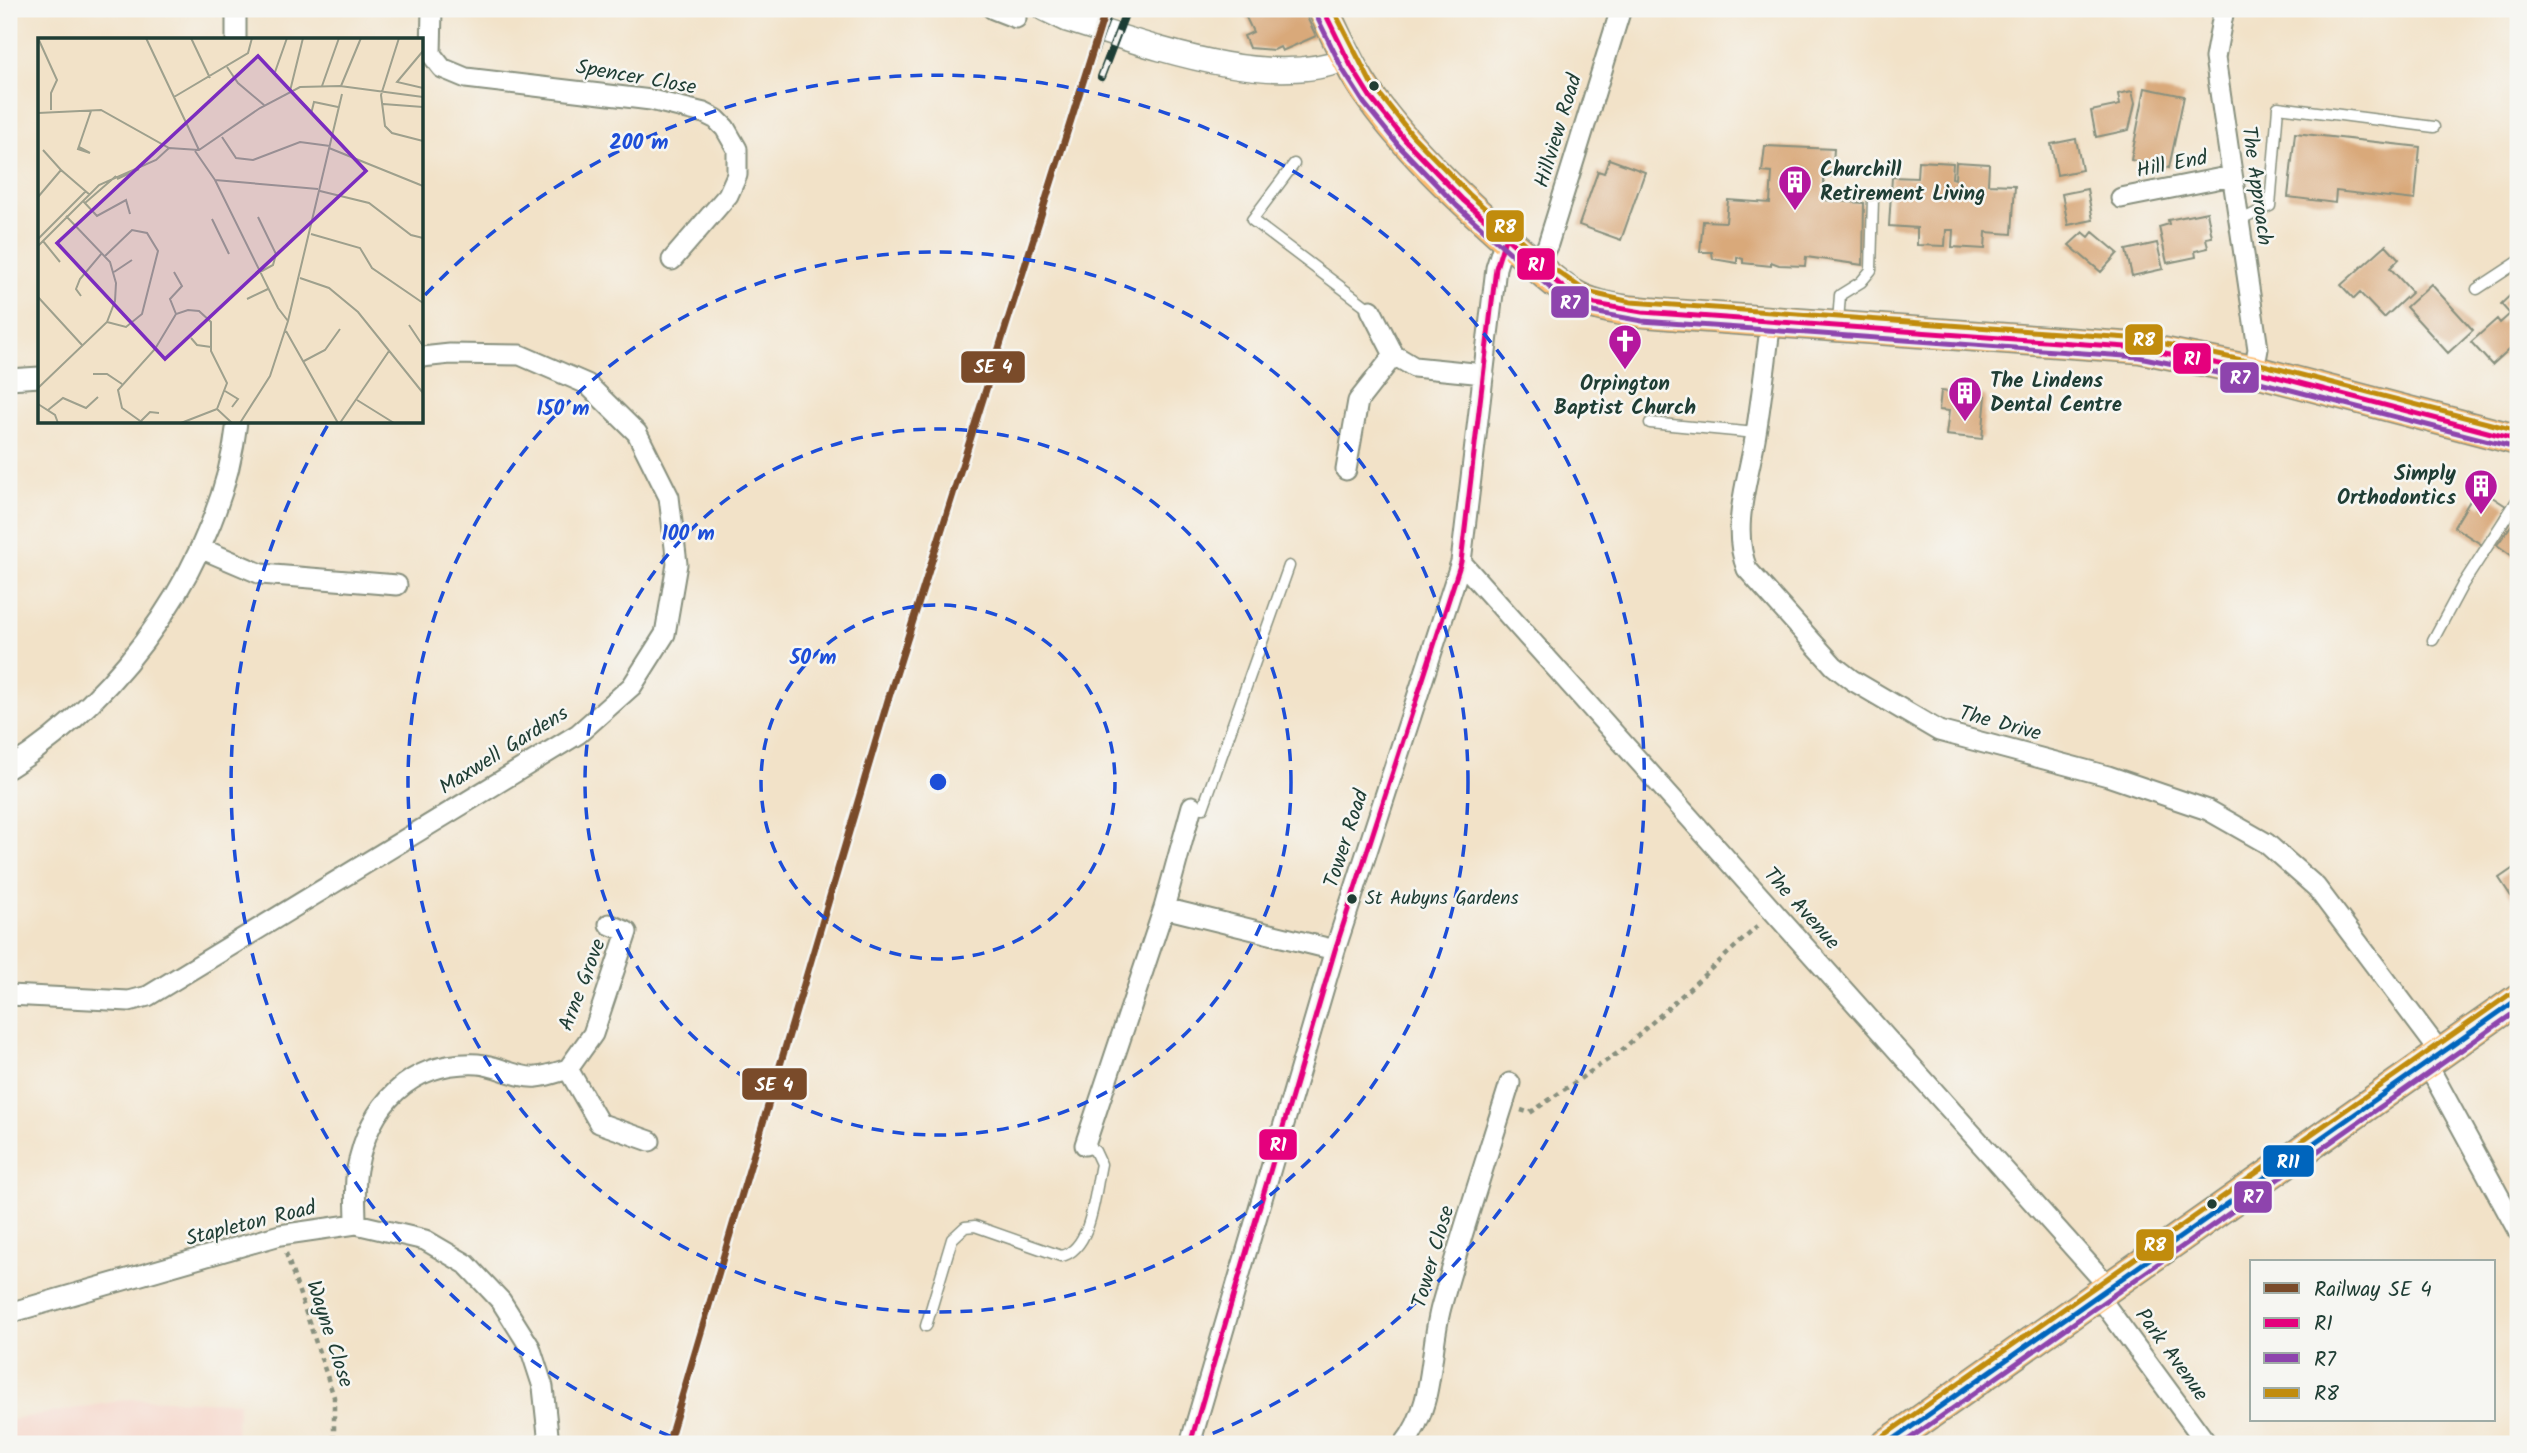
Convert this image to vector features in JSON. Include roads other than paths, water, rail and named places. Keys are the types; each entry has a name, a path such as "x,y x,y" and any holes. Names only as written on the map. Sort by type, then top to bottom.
{"main road":[{"path":"1323,9 1346,59 1386,117 1430,166 1537,267 1569,292 1606,306 1771,321 2119,345 2254,371 2518,440"},
{"path":"1887,1444 2518,999"}],"street":[{"path":"236,9 236,38"},
{"name":"Spencer Close","path":"432,9 431,54 450,73 466,78 651,100 704,113 726,128 737,149 739,162 734,187 672,260"},
{"path":"993,9 1016,18"},
{"path":"1044,9 1080,24 1217,62 1313,69 1346,59"},
{"name":"Hillview Road","path":"1537,267 1548,244 1621,9"},
{"name":"The Approach","path":"2224,9 2215,58 2258,349 2254,371"},
{"name":"Hill End","path":"2121,198 2232,176"},
{"name":"Tower Road","path":"1190,1444 1335,950 1461,562 1496,268 1505,239"},
{"path":"1371,310 1394,355 1414,366 1485,374"},
{"name":"The Drive","path":"1771,321 1756,433 1739,529 1739,549 1747,569 1834,666 1852,680 1939,731 2108,776 2208,810 2266,843 2316,887 2433,1057 2518,1231"},
{"name":"Maxwell Gardens","path":"9,995 129,1001 148,996 578,734 632,685 664,634 677,564 669,496 637,433 587,384 520,355 450,354 424,358"},
{"path":"1346,470 1357,401 1394,355"},
{"path":"9,379 38,377"},
{"path":"9,768 30,755 94,699 152,634 200,548 233,457 237,424"},
{"path":"200,548 261,574 397,584"},
{"name":"The Avenue","path":"1461,562 1773,912 2102,1290"},
{"path":"1085,1145 1164,908 1192,806"},
{"path":"1164,908 1335,950"},
{"name":"Arne Grove","path":"568,1069 593,1034 627,932 609,924"},
{"path":"356,1224 356,1172 368,1126 386,1099 410,1080 440,1066 480,1064 534,1077 568,1069 599,1123 650,1141"},
{"name":"Tower Close","path":"1404,1444 1413,1431 1425,1397 1441,1308 1510,1083"},
{"name":"Stapleton Road","path":"9,1313 280,1236 356,1224 425,1240 466,1265 501,1301 530,1347 543,1387 549,1444"},
{"name":"Park Avenue","path":"2102,1290 2207,1444"}],"lane":[{"path":"2238,221 2270,206 2278,107 2434,127"},
{"path":"1294,164 1252,220 1371,310"},
{"path":"1838,326 1840,295 1861,282 1871,270 1873,200"},
{"path":"2477,289 2518,262"},
{"path":"1650,423 1756,433"},
{"path":"2433,640 2463,584 2518,499"},
{"path":"1192,806 1203,808 1289,566"},
{"path":"926,1326 952,1239 965,1227 975,1226 1061,1256 1078,1249 1084,1237 1101,1164 1095,1151 1085,1145"}],"railway":[{"path":"1087,73 1110,9"},
{"path":"1101,77 1127,9"}],"place":[{"name":"Churchill Retirement Living","path":"1795,212"},
{"name":"Orpington Baptist Church","path":"1625,371"},
{"name":"The Lindens Dental Centre","path":"1965,423"},
{"name":"Simply Orthodontics","path":"2481,516"},
{"name":"St Aubyns Gardens","path":"1352,899"}]}
